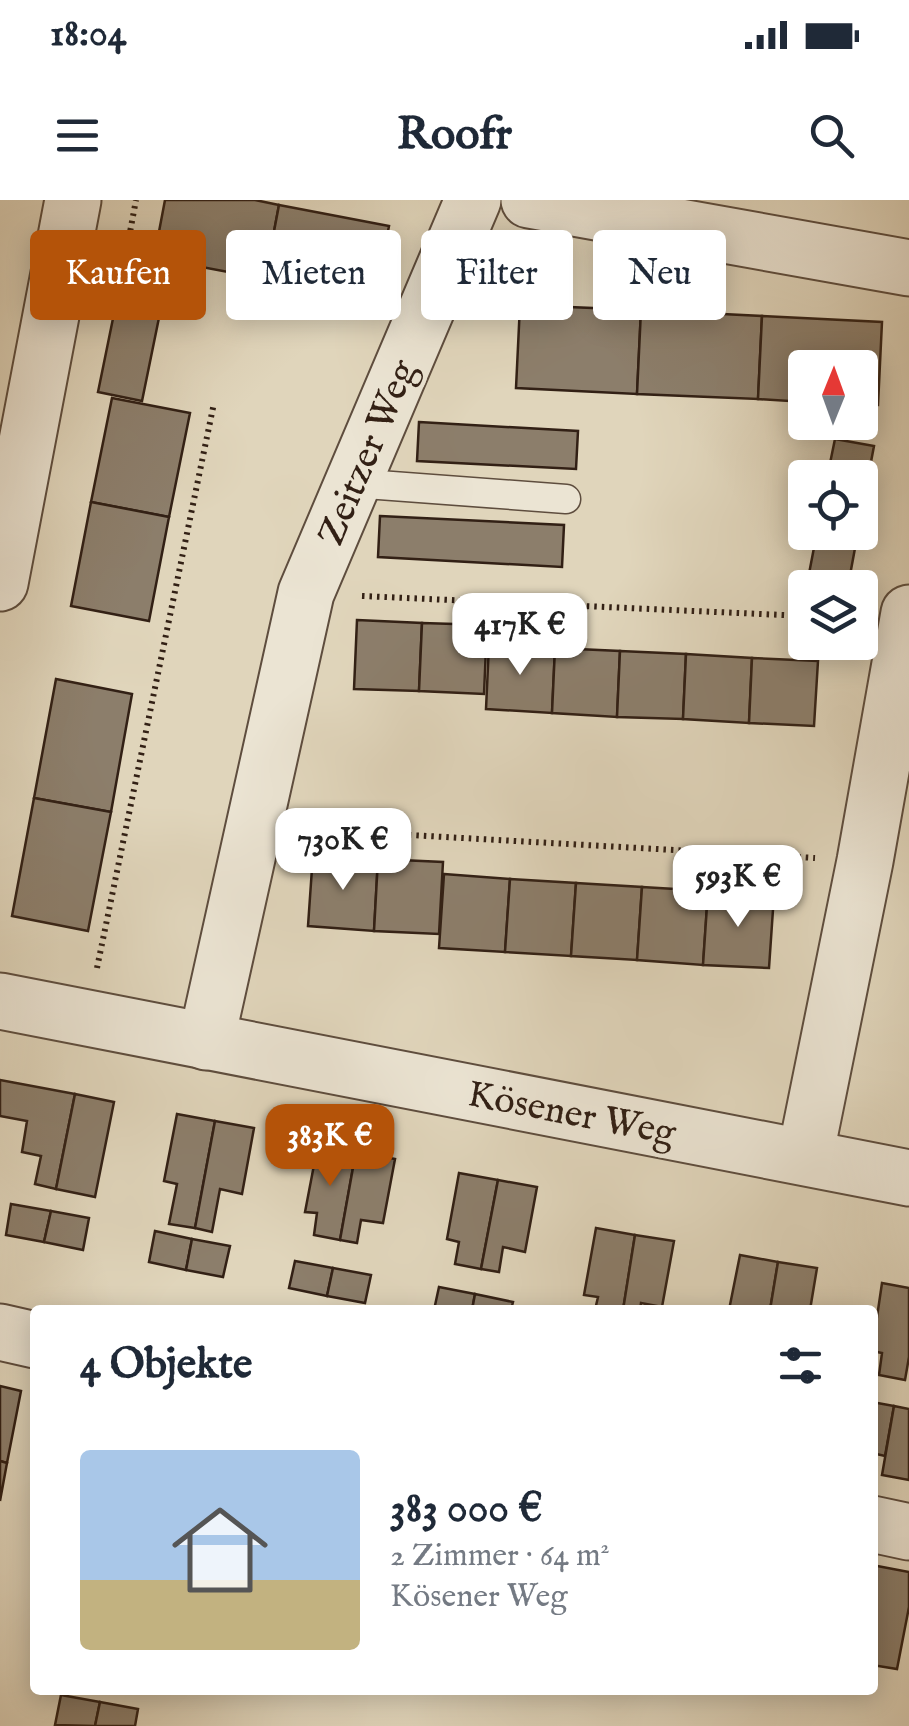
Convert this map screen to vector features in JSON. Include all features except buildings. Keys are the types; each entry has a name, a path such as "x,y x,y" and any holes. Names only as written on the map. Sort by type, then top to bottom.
{"street":[{"path":"0,584 73,200"},
{"name":"Zeitzer Weg","path":"206,1042 306,593 473,200"},
{"path":"529,200 909,268"},
{"path":"805,1157 865,861 909,613"},
{"name":"Kösener Weg","path":"0,1001 909,1178"},
{"path":"0,1332 30,1339"},
{"path":"878,1525 909,1532"}],"lane":[{"path":"352,483 566,499"}],"path":[{"path":"86,1018 214,404"},
{"name":"Zeitzer Weg","path":"306,593 788,615"},
{"path":"252,826 865,861"}]}
